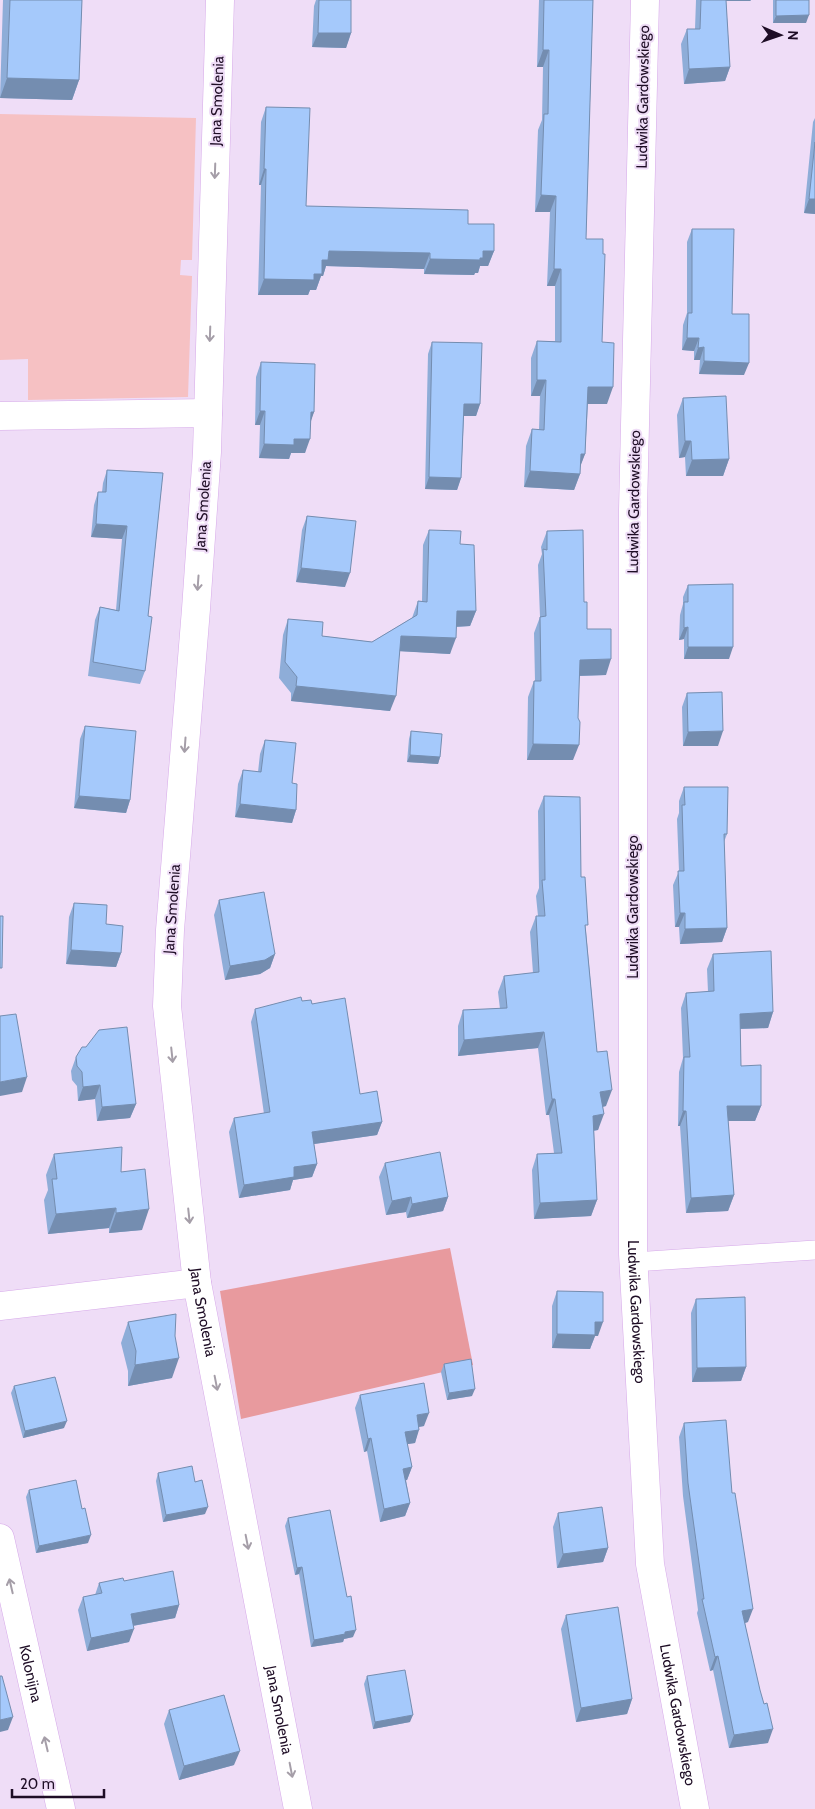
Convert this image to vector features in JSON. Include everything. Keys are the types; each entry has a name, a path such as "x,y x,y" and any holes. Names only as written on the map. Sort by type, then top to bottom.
{"street":[{"name":"Jana Smolenia","path":"220,0 207,452 167,983 167,1006 196,1283 298,1809"},
{"name":"Ludwika Gardowskiego","path":"645,0 633,510 634,1262 650,1564 695,1809"},
{"path":"0,416 208,414"},
{"path":"0,1306 196,1283"},
{"name":"Kolonijna","path":"0,1538 61,1809"}],"lane":[{"path":"634,1262 815,1250"}],"shaded area":[{"path":"0,114 196,118 192,260 181,260 180,275 192,276 188,397 28,400 28,359 0,360"},
{"path":"450,1248 473,1365 241,1419 220,1291"}],"building":[{"path":"10,0 82,0 79,80 7,78"},
{"path":"319,0 351,0 351,33 318,33"},
{"path":"544,0 593,0 586,239 603,239 603,254 605,254 602,342 614,343 613,387 588,387 585,454 581,454 580,474 530,471 532,429 544,430 546,380 537,380 537,341 561,342 561,269 554,269 556,196 541,195 544,114 548,114 549,50 543,50"},
{"path":"701,0 726,0 730,67 689,69 687,29 700,29"},
{"path":"776,0 809,0 809,15 776,16"},
{"path":"266,107 310,108 306,206 468,210 468,224 494,224 494,251 483,251 483,258 480,258 480,260 430,259 430,253 329,251 328,260 322,260 322,274 314,274 314,280 264,279"},
{"path":"815,142 815,199 809,199"},
{"path":"692,229 734,229 732,314 749,314 749,363 704,361 704,347 698,348 699,338 687,338 688,313 692,313"},
{"path":"432,342 482,343 480,404 464,404 461,478 429,477"},
{"path":"261,362 315,364 314,412 311,412 310,439 294,439 294,445 264,444 265,411 260,411"},
{"path":"726,396 729,459 692,460 691,441 685,441 683,398"},
{"path":"107,470 163,473 148,616 152,617 145,671 93,662 100,607 119,611 127,526 96,524 98,492 106,492"},
{"path":"307,516 356,521 350,573 301,568"},
{"path":"429,530 461,531 460,544 474,545 476,611 457,611 456,638 401,636 396,696 296,686 297,677 285,662 288,619 323,622 322,636 372,642 417,615 418,601 427,602"},
{"path":"583,530 584,602 587,602 587,629 611,629 611,659 580,660 579,745 533,744 534,681 541,681 540,617 546,616 543,549 547,550 547,531"},
{"path":"733,584 733,647 688,647 688,627 684,628 684,602 688,602 688,585"},
{"path":"722,692 723,731 688,732 687,693"},
{"path":"85,726 136,731 130,800 79,796"},
{"path":"411,731 442,734 440,757 410,755"},
{"path":"265,740 296,743 292,783 297,784 296,810 240,804 243,770 261,772"},
{"path":"684,787 728,787 727,834 724,834 727,928 685,929 685,913 680,913 678,871 684,871 682,805 685,805"},
{"path":"544,796 580,797 581,877 585,877 588,925 585,925 597,1052 607,1051 612,1090 600,1092 604,1114 593,1116 597,1200 540,1203 537,1154 562,1153 555,1099 552,1099 544,1032 464,1040 463,1010 507,1008 504,976 539,972 536,916 545,916 542,880 545,880"},
{"path":"264,892 275,954 265,960 230,966 219,900"},
{"path":"74,903 107,905 106,924 123,926 121,953 71,950"},
{"path":"0,916 3,916 2,968 0,968"},
{"path":"771,951 773,1012 740,1014 741,1066 761,1065 761,1106 727,1106 734,1195 691,1198 686,1111 683,1111 684,1057 690,1057 686,993 714,991 713,954"},
{"path":"301,997 302,1001 311,1000 312,1004 345,998 360,1094 377,1091 382,1122 312,1132 317,1164 294,1167 294,1177 244,1185 234,1118 270,1112 255,1009"},
{"path":"16,1014 27,1077 0,1082 0,1016"},
{"path":"127,1027 136,1104 102,1107 100,1085 83,1087 82,1072 77,1066 76,1057 82,1047 86,1047 99,1030"},
{"path":"122,1147 121,1172 145,1169 149,1209 116,1213 116,1208 56,1214 52,1179 57,1179 54,1154"},
{"path":"440,1152 448,1197 412,1204 411,1197 392,1201 385,1163"},
{"path":"557,1291 603,1292 603,1322 595,1322 595,1335 557,1334"},
{"path":"745,1297 746,1367 697,1368 696,1299"},
{"path":"176,1314 175,1336 179,1358 135,1365 136,1351 128,1322"},
{"path":"471,1359 475,1389 449,1393 444,1364"},
{"path":"55,1377 67,1421 25,1431 14,1386"},
{"path":"424,1383 429,1413 417,1415 419,1430 405,1432 412,1467 403,1469 410,1503 384,1509 371,1438 368,1439 360,1395"},
{"path":"726,1420 732,1493 735,1493 753,1609 742,1611 760,1690 764,1704 767,1703 773,1729 734,1735 718,1656 715,1657 702,1599 704,1599 688,1483 684,1423"},
{"path":"192,1466 195,1482 202,1480 208,1507 166,1515 158,1473"},
{"path":"76,1480 82,1509 85,1508 91,1535 39,1546 29,1490"},
{"path":"602,1507 608,1548 563,1554 558,1513"},
{"path":"330,1510 347,1597 351,1596 356,1630 314,1640 302,1567 297,1568 288,1518"},
{"path":"173,1571 179,1605 131,1614 134,1629 91,1638 83,1597 102,1593 99,1583 123,1578 124,1581"},
{"path":"618,1607 632,1699 581,1708 566,1615"},
{"path":"405,1670 413,1715 375,1722 367,1676"},
{"path":"0,1676 2,1676 13,1717 0,1720"},
{"path":"224,1695 240,1751 184,1766 169,1710"}]}
